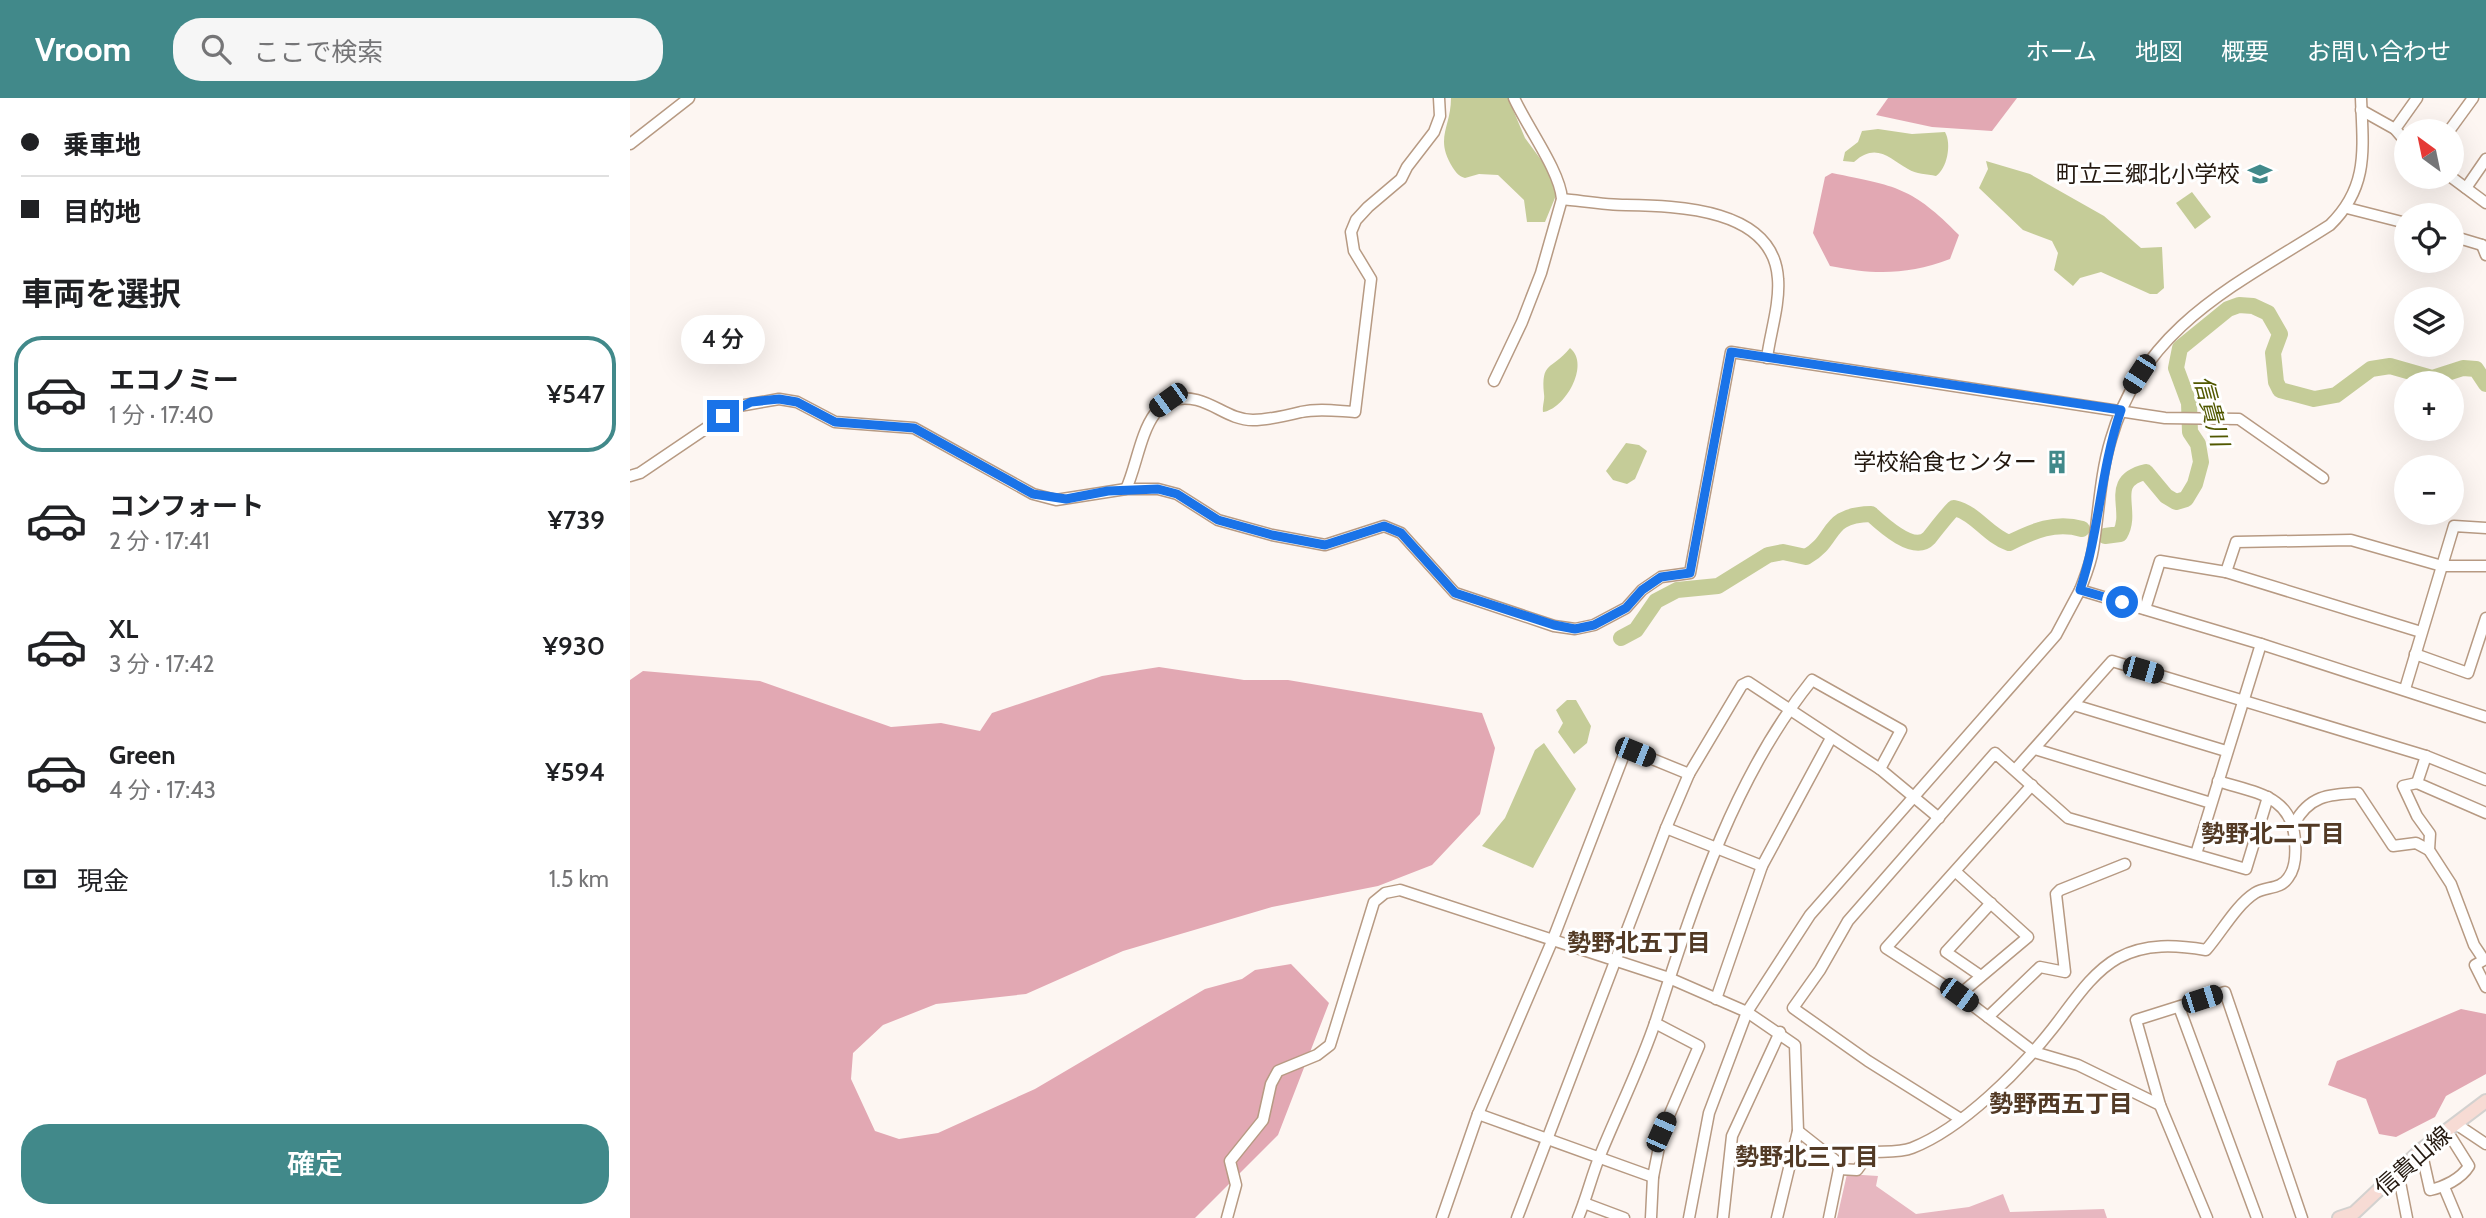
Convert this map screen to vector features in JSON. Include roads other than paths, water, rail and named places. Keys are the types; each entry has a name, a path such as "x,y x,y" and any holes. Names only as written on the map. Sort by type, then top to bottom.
{"main road":[{"name":"信貴山線","path":"2339,1218 2354,1216 2421,1150 2486,1101"}],"street":[{"path":"630,144 689,98"},
{"path":"1126,489 1137,466 1146,427 1154,411 1168,400 1196,400 1230,416 1254,420 1326,410 1355,412 1371,279 1354,251 1351,232 1356,220 1368,207 1401,179 1434,132 1440,116 1439,98"},
{"path":"1494,380 1531,298 1562,200 1561,189 1549,162 1528,128 1514,98"},
{"path":"1689,1218 1709,1113 1747,1012 1810,915 2056,635 2080,590 2093,552 2102,475 2121,410 2147,362 2195,311 2330,225 2347,208 2361,173 2361,98"},
{"path":"2402,119 2417,98"},
{"path":"2458,119 2473,98"},
{"path":"2361,110 2394,128"},
{"path":"2486,159 2466,188 2486,204"},
{"path":"1562,200 1683,206 1706,210 1748,229 1761,240 1775,261 1779,280 1766,358"},
{"path":"2347,208 2394,220"},
{"path":"2464,238 2484,242 2486,256"},
{"path":"630,476 640,473 739,406 779,399 797,402 842,424 914,428 1033,494 1066,499 1146,488 1177,494 1218,520 1272,535 1325,545 1338,543 1371,528 1393,528 1401,533 1455,593 1554,625 1575,629 1594,625 1626,608 1642,590 1661,577 1690,573 1731,352 2165,418 2239,419 2323,478"},
{"path":"2405,689 2454,526 2486,528"},
{"path":"2226,572 2236,542 2351,540 2442,566 2486,566"},
{"path":"2145,609 2160,561 2226,572 2421,632"},
{"path":"2080,590 2405,689 2486,717"},
{"path":"2415,654 2468,673 2486,618"},
{"path":"2196,854 2260,644"},
{"path":"2015,770 2112,661 2426,757 2486,780"},
{"path":"1578,1218 1600,1156 1655,1023 1717,848 1751,774 1789,708 1812,680 1901,730 1880,769"},
{"path":"1517,1218 1689,774 1745,683 1748,682 1789,708 1880,769 1939,818"},
{"path":"2074,705 2226,751"},
{"path":"1716,999 1762,866 1831,738"},
{"path":"2035,749 2211,803"},
{"path":"1442,1218 1478,1114 1553,939 1625,752 1635,752 1689,774"},
{"path":"1959,1118 1868,1061 1793,1008 1820,970 1848,920 1996,754 2068,818 2246,869 2268,797"},
{"path":"2417,783 2426,757"},
{"path":"1839,1169 1857,1170 1870,1152 1911,1149 1959,1118 2034,1052 2086,986 2118,958 2156,946 2178,944 2206,950 2249,896 2263,887 2277,887 2287,881 2296,853 2294,824 2280,803 2218,782"},
{"path":"2486,813 2417,783 2403,786 2417,816 2430,834 2430,850 2451,884 2474,945 2484,960 2475,965 2486,987"},
{"path":"2032,785 1956,873 1886,948 1959,995 2034,1052 2078,1065 2160,1105"},
{"path":"2294,824 2305,805 2320,796 2358,793 2393,846 2416,843 2430,850"},
{"path":"1666,828 1762,866"},
{"path":"1989,1017 2040,967 2066,972 2056,894 2125,864"},
{"path":"1956,873 2028,937 1959,995"},
{"path":"1227,1218 1236,1185 1230,1161 1263,1120 1278,1071 1317,1055 1335,1038 1374,902 1385,893 1400,890 1669,978 1747,1012 1780,1032 1794,1045 1798,1131 1777,1218"},
{"path":"1981,975 1946,952 1990,903"},
{"path":"2207,1218 2160,1105 2136,1020 2225,992 2302,1218"},
{"path":"2179,1007 2257,1218"},
{"path":"1651,1218 1653,1177 1661,1132 1699,1046 1655,1023"},
{"path":"1723,1218 1732,1136 1780,1032"},
{"path":"1478,1114 1653,1177"},
{"path":"2451,1127 2486,1144"},
{"path":"2421,1150 2430,1190 2444,1187 2469,1166 2451,1127"},
{"path":"1798,1131 1836,1161 1839,1169 1829,1218"},
{"path":"2398,1172 2407,1218"},
{"path":"2444,1187 2457,1218"},
{"path":"1584,1203 1624,1218"}],"waterway":[{"name":"信貴川","path":"2105,536 2120,534 2124,515 2124,489 2134,476 2146,472 2166,496 2176,502 2186,499 2195,484 2201,462 2198,444 2190,432 2189,403 2176,368 2180,348 2228,309 2239,305 2253,306 2268,313 2280,334 2273,353 2276,382 2280,390 2314,399 2336,395 2371,369 2390,366 2432,378 2463,368 2476,369 2486,384"},
{"name":"信貴川","path":"1621,638 1636,630 1656,601 1677,590 1718,586 1768,555 1783,552 1806,557 1823,543 1838,524 1856,515 1871,514 1898,536 1915,542 1923,542 1929,538 1954,508 1969,514 1994,535 2009,543 2036,531 2054,527 2082,529"}],"place":[{"name":"町立三郷北小学校","path":"2260,174"},
{"name":"学校給食センター","path":"2057,462"}],"district":[{"name":"勢野北二丁目","path":"2273,834"},
{"name":"勢野北五丁目","path":"1639,943"},
{"name":"勢野西五丁目","path":"2061,1104"},
{"name":"勢野北三丁目","path":"1807,1157"}]}
